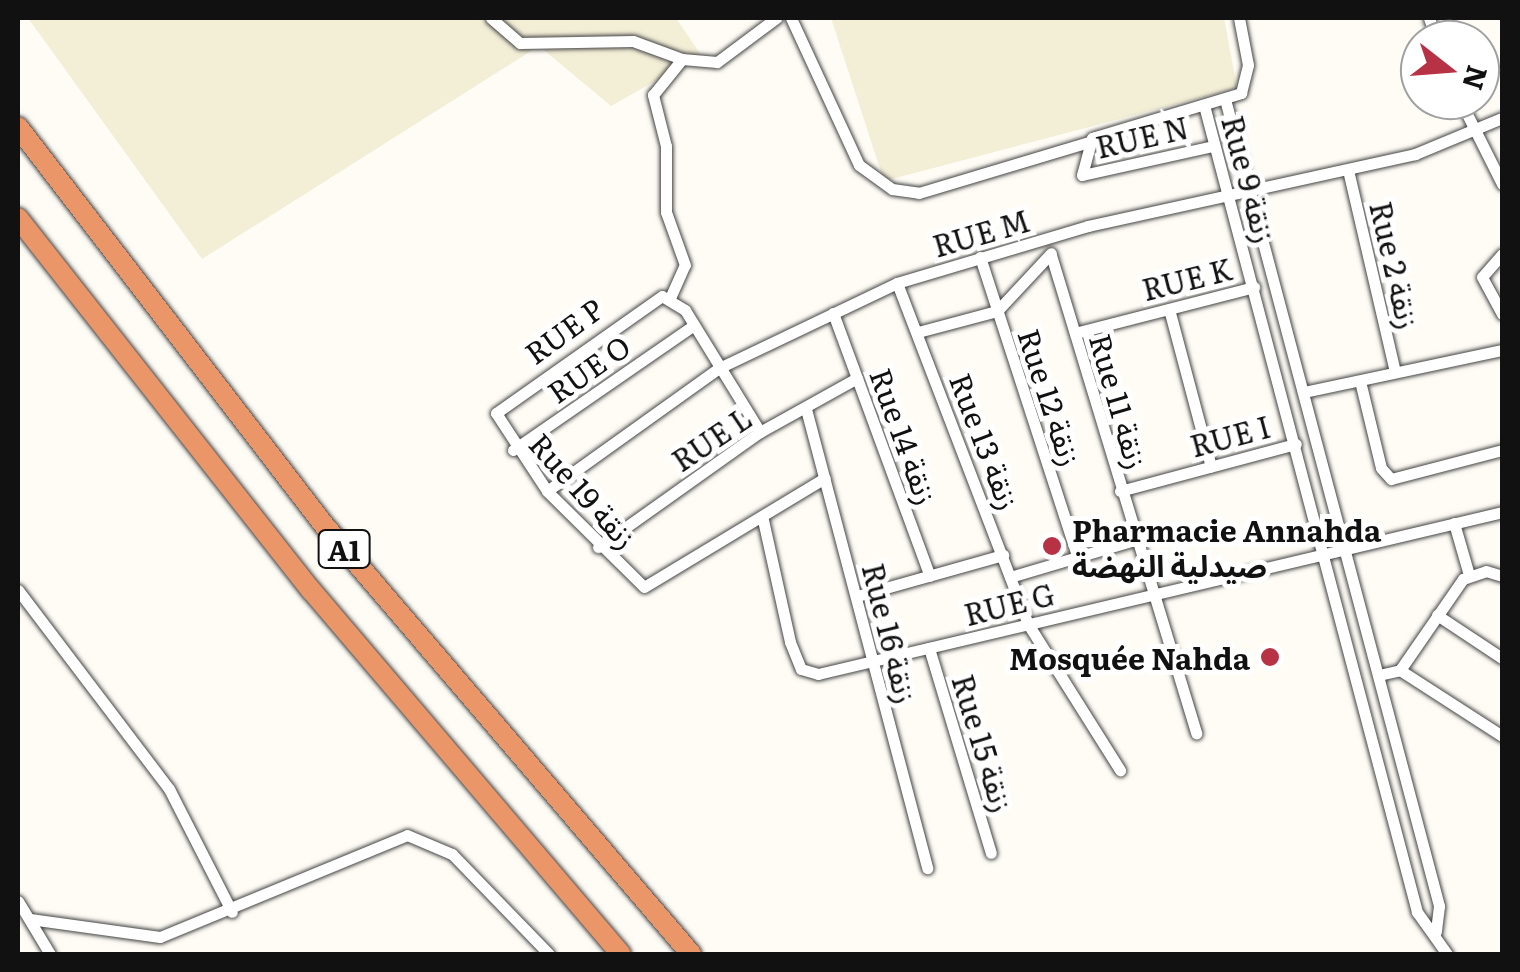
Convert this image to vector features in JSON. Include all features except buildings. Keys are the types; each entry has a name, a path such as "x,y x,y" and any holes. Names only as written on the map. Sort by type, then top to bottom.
{"highway":[{"name":"A1","path":"18,127 324,525 691,954"},
{"name":"A1","path":"18,218 311,590 621,954"}],"street":[{"path":"490,18 520,43 633,41 682,59 717,62 776,18"},
{"path":"792,18 859,165 892,190 919,194 1089,142 1102,134 1205,109"},
{"path":"1226,103 1247,82 1239,18"},
{"path":"682,59 653,95 666,146 666,212 685,265 670,298 760,432"},
{"name":"Rue 9 زنقة","path":"1436,932 1439,906 1226,103 1205,109 1214,146 1296,444 1416,912 1436,932 1446,954"},
{"path":"1474,131 1502,118"},
{"path":"1469,120 1502,184"},
{"name":"RUE M","path":"547,491 719,368 897,283 1050,238 1348,170 1474,131"},
{"name":"RUE N","path":"1089,142 1082,175 1214,146"},
{"name":"Rue 2 زنقة","path":"1348,170 1395,372"},
{"path":"918,332 997,310 1051,255 1050,238"},
{"path":"1502,254 1482,276 1502,314"},
{"name":"Rue 11 زنقة","path":"1051,255 1150,594 1196,733"},
{"name":"Rue 12 زنقة","path":"980,257 1076,552"},
{"name":"Rue 13 زنقة","path":"897,283 1028,624 1120,770"},
{"name":"RUE K","path":"1074,334 1254,287"},
{"name":"RUE P","path":"513,398 643,302 670,298"},
{"path":"1168,309 1210,466"},
{"name":"Rue 14 زنقة","path":"833,313 930,576"},
{"name":"RUE O","path":"513,450 691,327"},
{"path":"1304,392 1502,350"},
{"name":"RUE L","path":"598,547 760,432 857,378"},
{"path":"1360,380 1388,477 1502,450"},
{"name":"Rue 19 زنقة","path":"513,398 496,416 513,450 598,547 639,586 670,578 763,520"},
{"name":"Rue 16 زنقة","path":"806,408 928,868"},
{"name":"RUE I","path":"1120,492 1296,444"},
{"path":"763,520 825,478"},
{"path":"1322,556 1502,512"},
{"name":"RUE G","path":"763,520 790,642 809,674 872,664 1150,594 1322,556"},
{"path":"1454,523 1469,575"},
{"path":"1010,576 1076,552 1134,540"},
{"path":"858,596 1003,554"},
{"path":"1469,575 1502,576"},
{"path":"1379,675 1400,670 1469,575"},
{"path":"18,590 169,789 232,912"},
{"path":"1437,616 1502,658"},
{"name":"Rue 15 زنقة","path":"929,648 991,853"},
{"path":"1400,670 1502,736"},
{"path":"30,920 160,937 232,912 407,835 452,854 549,954"},
{"path":"18,900 50,954"}],"shaded area":[{"path":"28,18 676,18 701,55 611,106 539,46 202,259"},
{"path":"831,18 1224,18 1237,88 884,181"}],"place":[{"name":"Pharmacie Annahda صيدلية النهضة","path":"1052,546"},
{"name":"Mosquée Nahda","path":"1270,657"}]}
